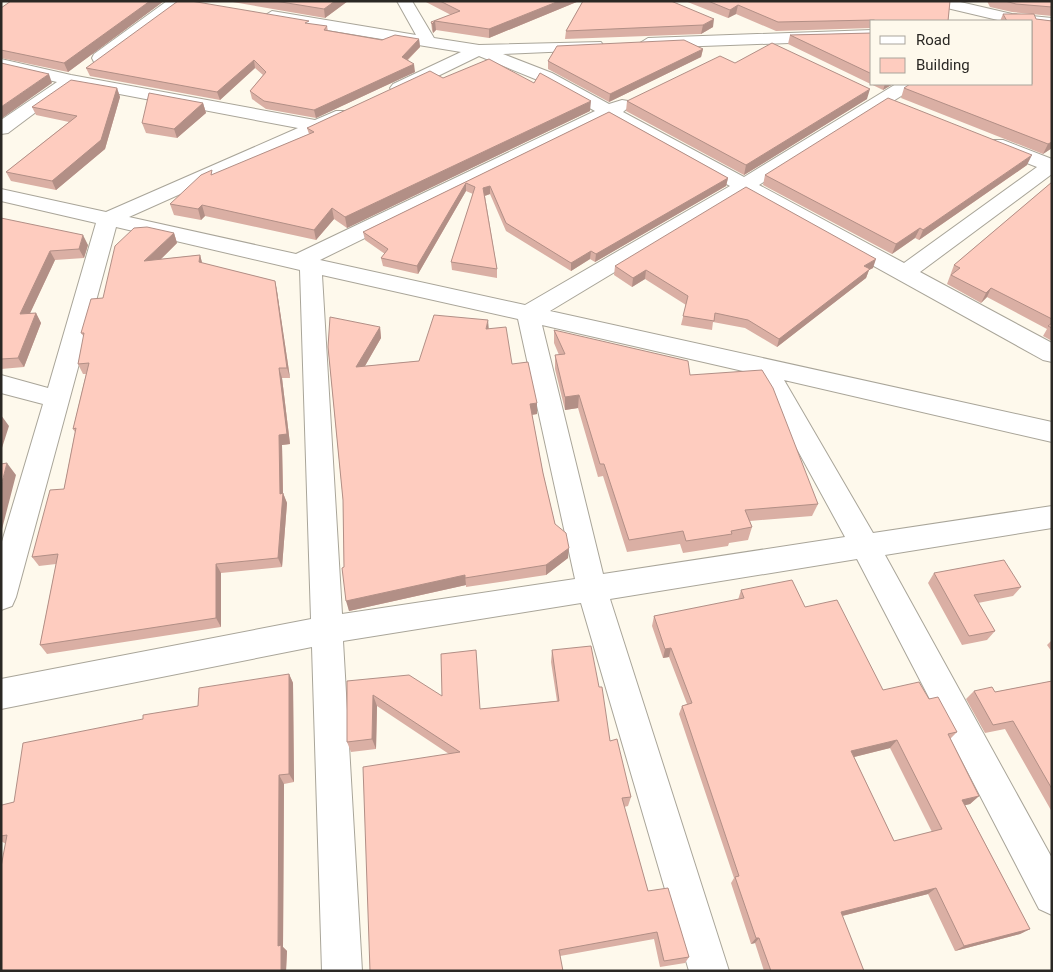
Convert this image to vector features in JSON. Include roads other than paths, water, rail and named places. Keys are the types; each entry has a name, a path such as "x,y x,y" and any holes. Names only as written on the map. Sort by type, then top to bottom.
{"street":[{"path":"1,128 71,80 177,1"},
{"path":"404,1 428,41"},
{"path":"935,1 1010,20"},
{"path":"254,13 479,50 546,77 1052,354"},
{"path":"1033,22 1052,23"},
{"path":"721,23 791,54"},
{"path":"628,44 870,35"},
{"path":"714,60 758,38"},
{"path":"380,97 479,50 608,44"},
{"path":"1,64 71,80 318,126"},
{"path":"528,314 745,185 906,85"},
{"path":"304,265 636,98"},
{"path":"108,219 362,105"},
{"path":"977,136 1051,166"},
{"path":"905,273 1051,166"},
{"path":"1,195 304,265 1052,432"},
{"path":"1,597 108,219"},
{"path":"304,265 326,630 342,971"},
{"path":"528,314 592,589 708,971"},
{"path":"765,368 865,546 1052,896"},
{"path":"1,384 56,399"},
{"path":"1,694 326,630 1052,517"}]}
